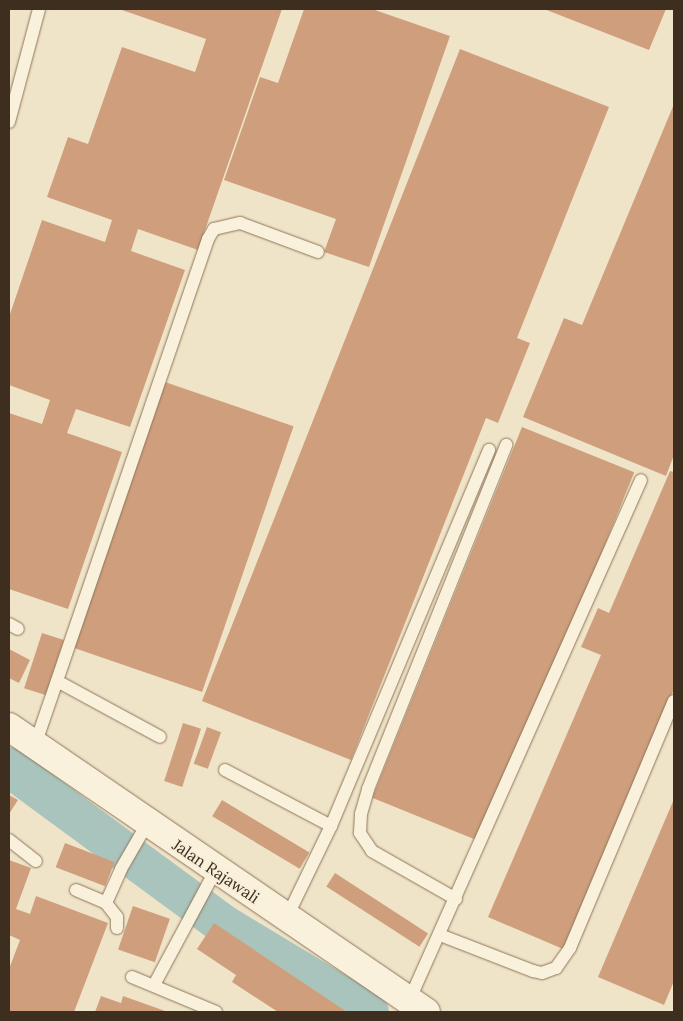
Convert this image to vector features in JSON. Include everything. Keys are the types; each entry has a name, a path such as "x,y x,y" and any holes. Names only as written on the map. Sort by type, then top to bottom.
{"street":[{"name":"Jalan Rajawali","path":"9,727 35,745 142,834 286,919 417,1007"}],"lane":[{"path":"9,122 39,9"},
{"path":"35,745 208,239 214,229 240,223 318,252"},
{"path":"456,899 365,844 360,834 361,814 368,789 506,445"},
{"path":"286,919 331,826 489,450"},
{"path":"417,1007 440,934 642,480"},
{"path":"57,681 160,737"},
{"path":"440,934 532,971 542,973 556,968 570,948 674,701"},
{"path":"226,770 331,826"},
{"path":"106,903 121,869 142,834"},
{"path":"9,840 36,860"},
{"path":"154,985 212,877"},
{"path":"76,890 106,903 117,916 117,928"},
{"path":"132,976 216,1012"}],"building":[{"path":"119,9 282,9 198,250 138,229 131,251 185,270 130,427 76,409 67,433 122,452 68,609 9,589 9,413 42,424 50,400 9,385 9,317 42,220 105,242 112,220 47,197 68,137 88,144 122,47 195,72 206,39"},
{"path":"304,9 372,9 450,36 369,267 324,252 336,219 224,180 260,77 278,83"},
{"path":"544,9 666,9 649,50"},
{"path":"460,49 609,107 517,338 530,343 498,423 486,418 351,760 202,701"},
{"path":"674,104 674,455 666,476 523,417 564,318 582,325"},
{"path":"165,382 294,426 202,692 74,648"},
{"path":"522,427 634,472 484,843 372,798"},
{"path":"670,471 674,472 674,689 563,949 488,917 601,655 581,647 598,608 609,613"},
{"path":"42,633 64,640 46,695 24,688"},
{"path":"9,649 30,660 19,683 9,678"},
{"path":"183,723 201,729 182,787 164,781"},
{"path":"207,727 221,732 208,769 194,764"},
{"path":"9,795 18,800 9,814"},
{"path":"674,799 674,981 664,1005 598,977"},
{"path":"222,800 309,853 300,869 212,816"},
{"path":"65,843 114,862 105,886 56,867"},
{"path":"9,860 31,868 16,909 30,914 36,896 108,923 74,1012 9,1012 9,969 20,940 9,935"},
{"path":"335,873 428,933 419,947 326,886"},
{"path":"133,906 170,919 155,962 118,949"},
{"path":"214,923 347,1012 278,1012 232,982 236,975 197,949"},
{"path":"101,996 121,1003 123,996 168,1012 95,1012"}],"waterway":[{"path":"9,767 224,925 369,1012"}]}
